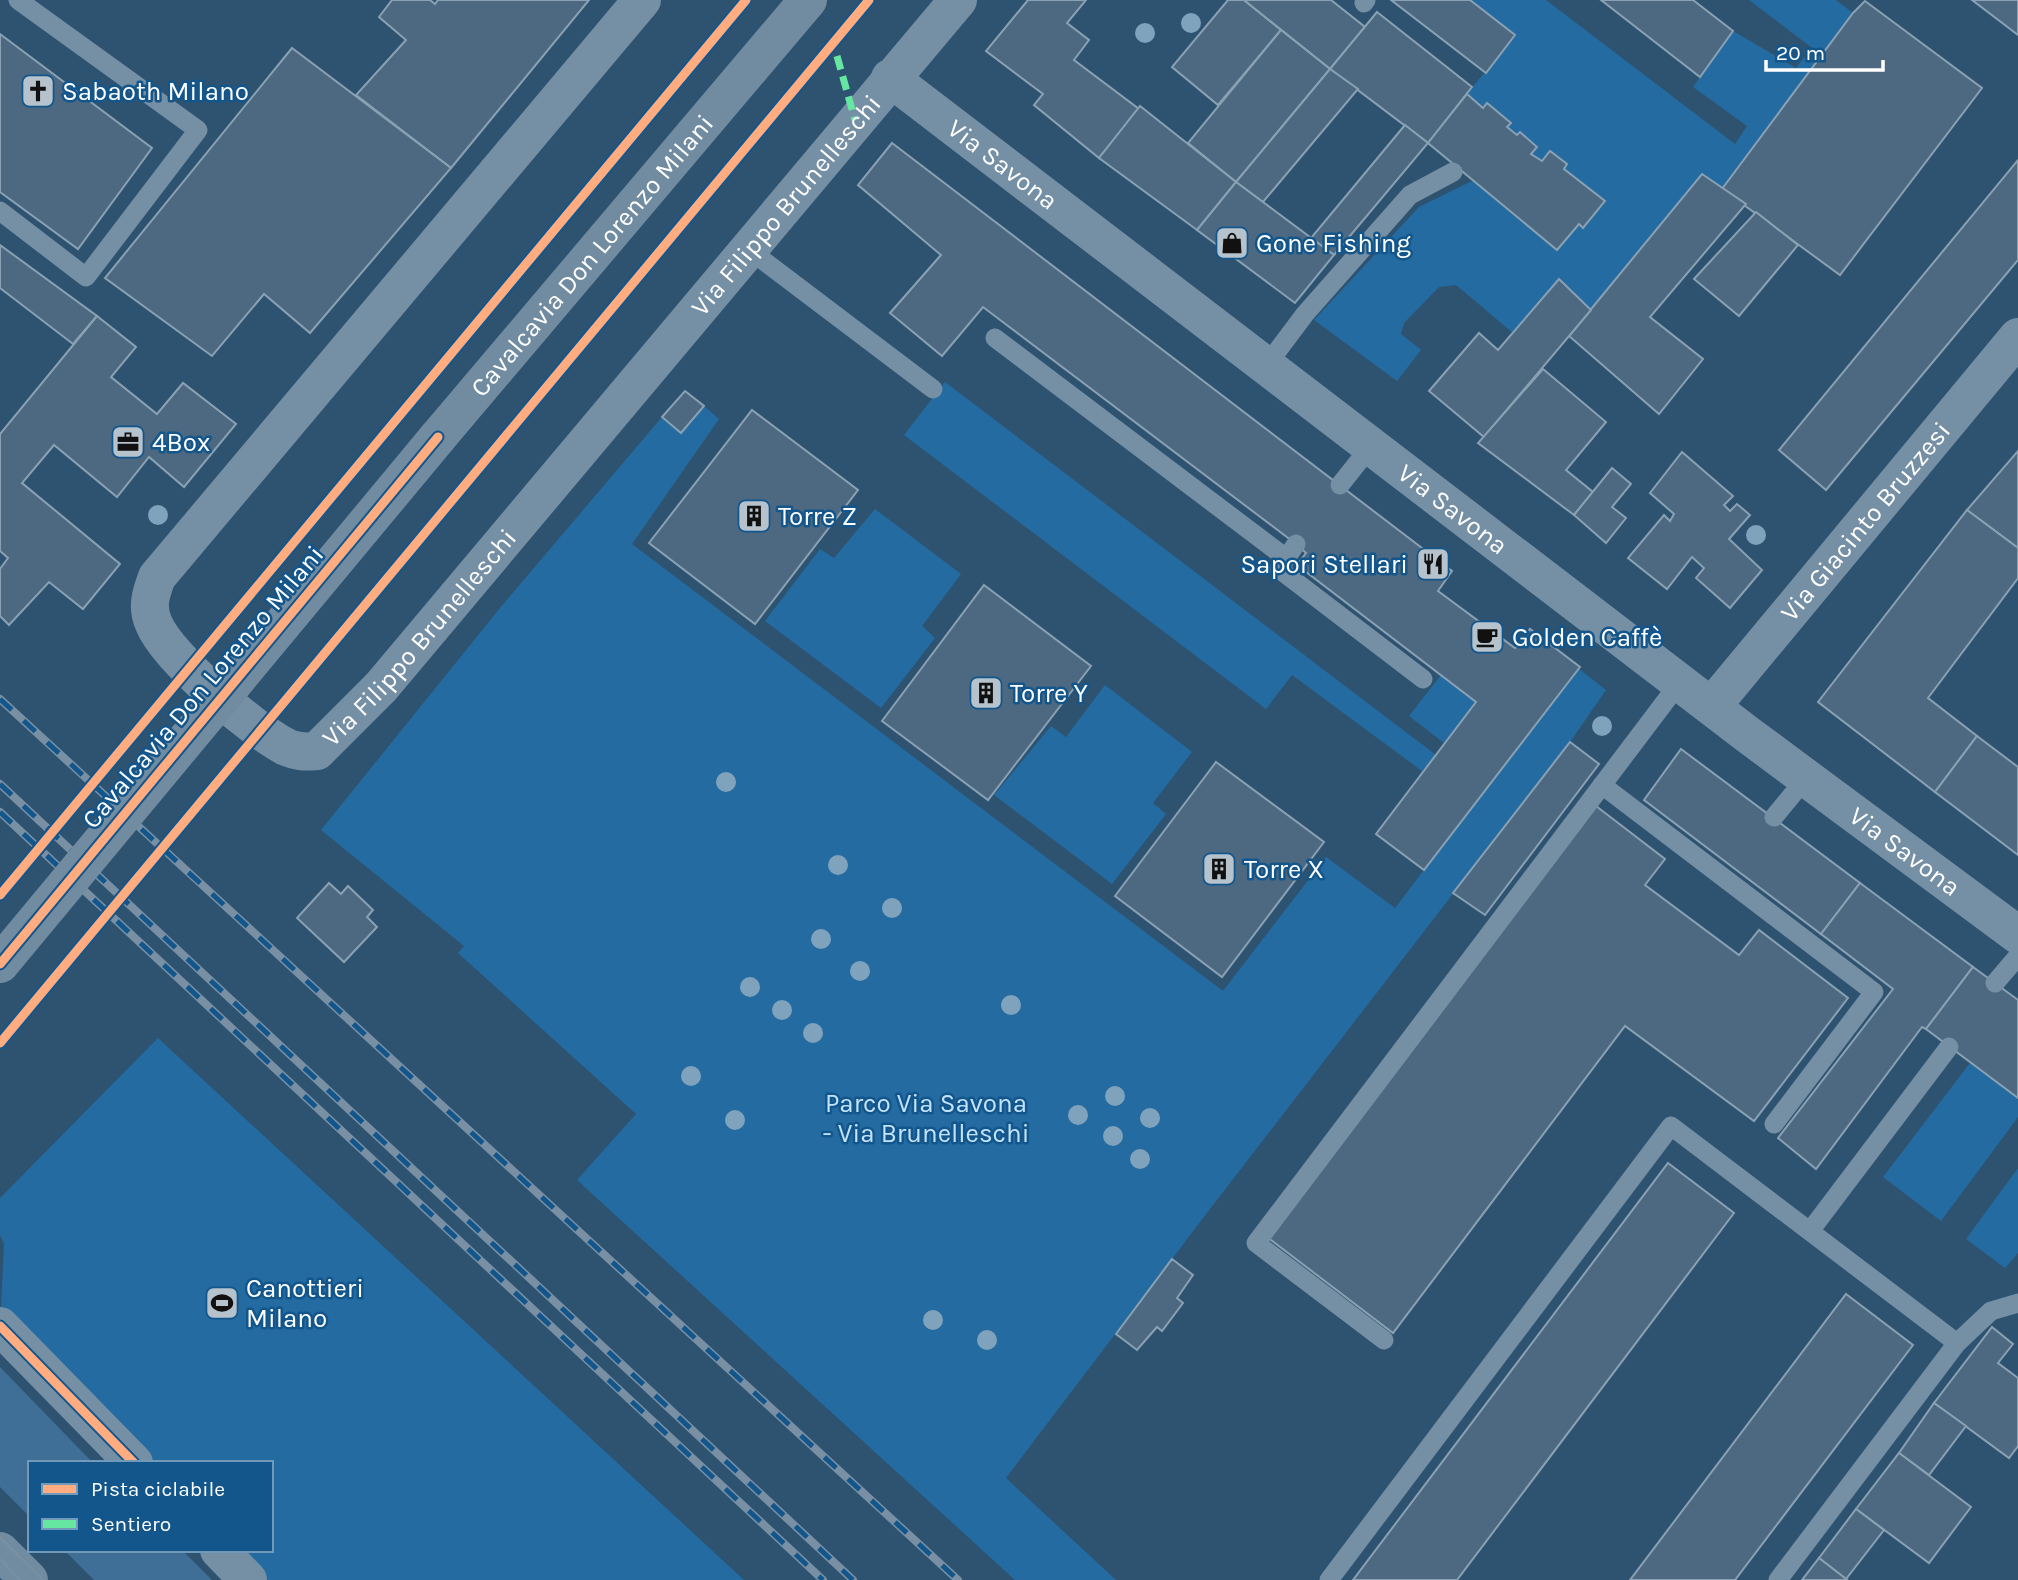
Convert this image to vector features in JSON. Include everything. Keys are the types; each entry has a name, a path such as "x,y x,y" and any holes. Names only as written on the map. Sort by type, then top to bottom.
{"main road":[{"name":"Cavalcavia Don Lorenzo Milani","path":"0,964 438,437 808,0"},
{"path":"0,1551 29,1580"}],"street":[{"name":"Via Filippo Brunelleschi","path":"642,0 157,577 150,608 153,622 163,638 181,661 254,725 287,747 301,752 317,751 381,687 958,0"},
{"name":"Via Savona","path":"890,78 1806,778 2018,935"},
{"name":"Via Giacinto Bruzzesi","path":"1712,706 2018,337"},
{"path":"0,1326 132,1461"},
{"path":"221,1552 248,1580"}],"lane":[{"path":"0,211 86,277 198,130 18,0"},
{"path":"1266,366 1305,314 1410,195 1453,172"},
{"path":"748,249 933,389"},
{"path":"995,338 1291,551 1279,569 1423,679"},
{"path":"1340,485 1371,446"},
{"path":"1384,1340 1256,1243 1680,681"},
{"path":"1774,817 1806,778"},
{"path":"1602,785 1732,875 1874,992 1774,1124"},
{"path":"1995,983 2018,956"},
{"path":"1810,1231 1949,1047"},
{"path":"1329,1580 1671,1126 1957,1343"},
{"path":"1778,1580 1957,1343 1991,1311 2018,1303"}],"green space":[{"path":"1470,0 1546,0 1735,144 1747,126 1693,87 1733,31 1796,68 1812,48 1749,0 1836,0 1853,13 1722,189 1702,174 1591,310 1559,279 1513,333 1456,285 1439,287 1404,323 1401,334 1421,350 1397,381 1314,320 1419,207 1474,180 1583,228 1604,202 1564,169 1567,164 1550,151 1542,161 1531,154 1536,147 1507,127 1510,123 1488,103 1483,108 1467,94 1515,35"},
{"path":"945,382 1436,755 1422,771 1292,675 1266,709 904,435"},
{"name":"Parco Via Savona - Via Brunelleschi","path":"704,406 719,419 632,544 1223,991 1326,857 1395,908 1578,668 1606,690 1570,742 1006,1478 1116,1580 1015,1580 577,1180 636,1114 458,953 464,946 321,830 500,608 662,417 681,433"},
{"path":"875,509 961,574 922,626 935,638 881,708 765,621 820,549 834,558"},
{"path":"1441,675 1476,702 1444,743 1409,716"},
{"path":"1105,685 1192,752 1153,803 1166,814 1112,884 994,795 1051,726 1066,737"},
{"name":"Canottieri Milano","path":"158,1038 744,1580 264,1580 235,1552 273,1552 273,1461 139,1461 0,1329 4,1244 0,1235 0,1198"},
{"path":"1970,1063 2018,1098 2018,1117 1941,1221 1883,1177"},
{"path":"2018,1168 2018,1253 2005,1268 1966,1239"}],"shaded area":[{"path":"0,1367 91,1461 28,1461 28,1515 0,1487"},
{"path":"66,1552 184,1552 212,1580 94,1580"}],"building":[{"path":"392,0 430,0 435,4 438,0 589,0 451,168 356,95 406,40 379,17"},
{"path":"1028,0 1086,0 1067,23 1089,40 1074,60 1139,109 1099,158 1034,105 1043,94 986,51"},
{"path":"1228,0 1244,0 1281,30 1218,105 1172,67"},
{"path":"1244,0 1331,0 1365,27 1330,69"},
{"path":"1391,0 1470,0 1515,35 1486,73"},
{"path":"1601,0 1693,0 1733,31 1700,77"},
{"path":"1972,0 2018,0 2018,35"},
{"path":"1865,1 1982,88 1840,275 1722,189 1853,13"},
{"path":"1377,12 1472,87 1428,143 1330,69"},
{"path":"1281,30 1330,69 1236,182 1188,143"},
{"name":"Sabaoth Milano","path":"0,34 152,148 78,249 0,192"},
{"path":"292,48 451,168 310,333 264,294 212,356 105,278"},
{"path":"1330,69 1358,89 1263,202 1236,182"},
{"path":"1467,94 1483,108 1487,103 1511,123 1507,127 1517,135 1520,132 1537,147 1531,154 1542,161 1550,151 1567,164 1564,169 1605,201 1583,228 1579,224 1557,250 1428,143"},
{"path":"1140,106 1236,182 1197,230 1099,158"},
{"path":"1405,125 1428,143 1334,255 1311,238"},
{"path":"892,143 1452,571 1438,591 1515,648 1530,629 1580,667 1424,870 1376,834 1476,702 1297,565 1306,553 1296,544 983,307 942,356 890,313 941,255 858,185"},
{"path":"2018,160 2018,260 1826,490 1779,450"},
{"path":"1702,174 1746,204 1650,317 1703,359 1659,414 1569,336"},
{"path":"1236,182 1334,255 1295,303 1197,230"},
{"path":"1756,212 1798,245 1739,316 1694,279"},
{"path":"0,245 97,316 73,344 0,288"},
{"path":"1559,279 1591,310 1484,437 1429,391 1479,333 1498,350"},
{"path":"97,316 136,347 111,377 157,414 183,383 236,424 184,487 149,457 117,497 54,445 22,483 120,564 83,609 49,582 9,625 0,616 0,569 8,558 0,551 0,434"},
{"path":"1543,369 1606,422 1566,470 1593,492 1574,515 1478,443"},
{"path":"685,391 704,406 681,433 662,417"},
{"name":"Torre Z","path":"752,410 858,490 755,624 649,543"},
{"path":"2018,451 2018,548 1967,510"},
{"path":"1682,452 1733,496 1724,505 1730,511 1737,504 1750,515 1729,539 1762,570 1730,608 1696,578 1704,568 1692,557 1667,589 1628,558 1664,515 1670,521 1674,514 1650,493"},
{"path":"1612,468 1631,484 1612,507 1626,518 1606,543 1574,515"},
{"path":"1967,510 2018,548 2018,578 1928,698 1977,736 1935,792 1818,702"},
{"name":"Torre Y","path":"984,585 1091,666 988,800 882,721"},
{"path":"1977,736 2018,767 2018,855 1935,792"},
{"path":"1570,742 1599,764 1485,915 1453,893"},
{"path":"1681,749 1860,883 1821,934 1644,800"},
{"name":"Torre X","path":"1216,762 1324,842 1222,977 1115,896"},
{"path":"1596,806 1665,859 1645,885 1739,955 1759,930 1848,998 1754,1121 1625,1026 1393,1333 1267,1237"},
{"path":"329,883 341,894 348,886 373,910 367,917 377,927 344,962 297,918"},
{"path":"1860,883 1973,967 1926,1029 1922,1027 1816,1169 1778,1138 1893,989 1821,934"},
{"path":"1973,967 2018,1000 2018,1098 1926,1029"},
{"path":"1668,1163 1734,1213 1457,1580 1353,1580"},
{"path":"1172,1259 1193,1275 1177,1298 1183,1303 1162,1331 1157,1327 1137,1350 1116,1334"},
{"path":"1846,1294 1913,1345 1735,1580 1630,1580"},
{"path":"1992,1327 2013,1344 1998,1363 2018,1378 2018,1446 2009,1458 1934,1403"},
{"path":"1934,1403 1966,1426 1929,1475 1899,1453"},
{"path":"1899,1453 1971,1507 1929,1563 1856,1509"},
{"path":"1856,1509 1884,1530 1846,1579 1819,1558"},
{"path":"1819,1558 1846,1579 1848,1580 1802,1580"}],"tram line":[{"path":"0,1537 43,1580"},
{"path":"0,1559 20,1580"}],"railway":[{"path":"0,699 958,1580"},
{"path":"0,784 853,1580"},
{"path":"0,812 823,1580"}],"marked path":[{"path":"837,56 855,120"}],"cycle path":[{"path":"0,895 746,0"},
{"path":"0,1043 869,0"},
{"path":"0,964 438,437"},
{"path":"0,1326 132,1461"}],"place":[{"name":"Sabaoth Milano","path":"38,91"},
{"name":"Gone Fishing","path":"1232,243"},
{"name":"4Box","path":"128,442"},
{"name":"Torre Z","path":"754,516"},
{"name":"Sapori Stellari","path":"1433,564"},
{"name":"Golden Caffè","path":"1487,637"},
{"name":"Torre Y","path":"986,693"},
{"name":"Torre X","path":"1219,869"},
{"name":"Canottieri Milano","path":"222,1303"}]}
